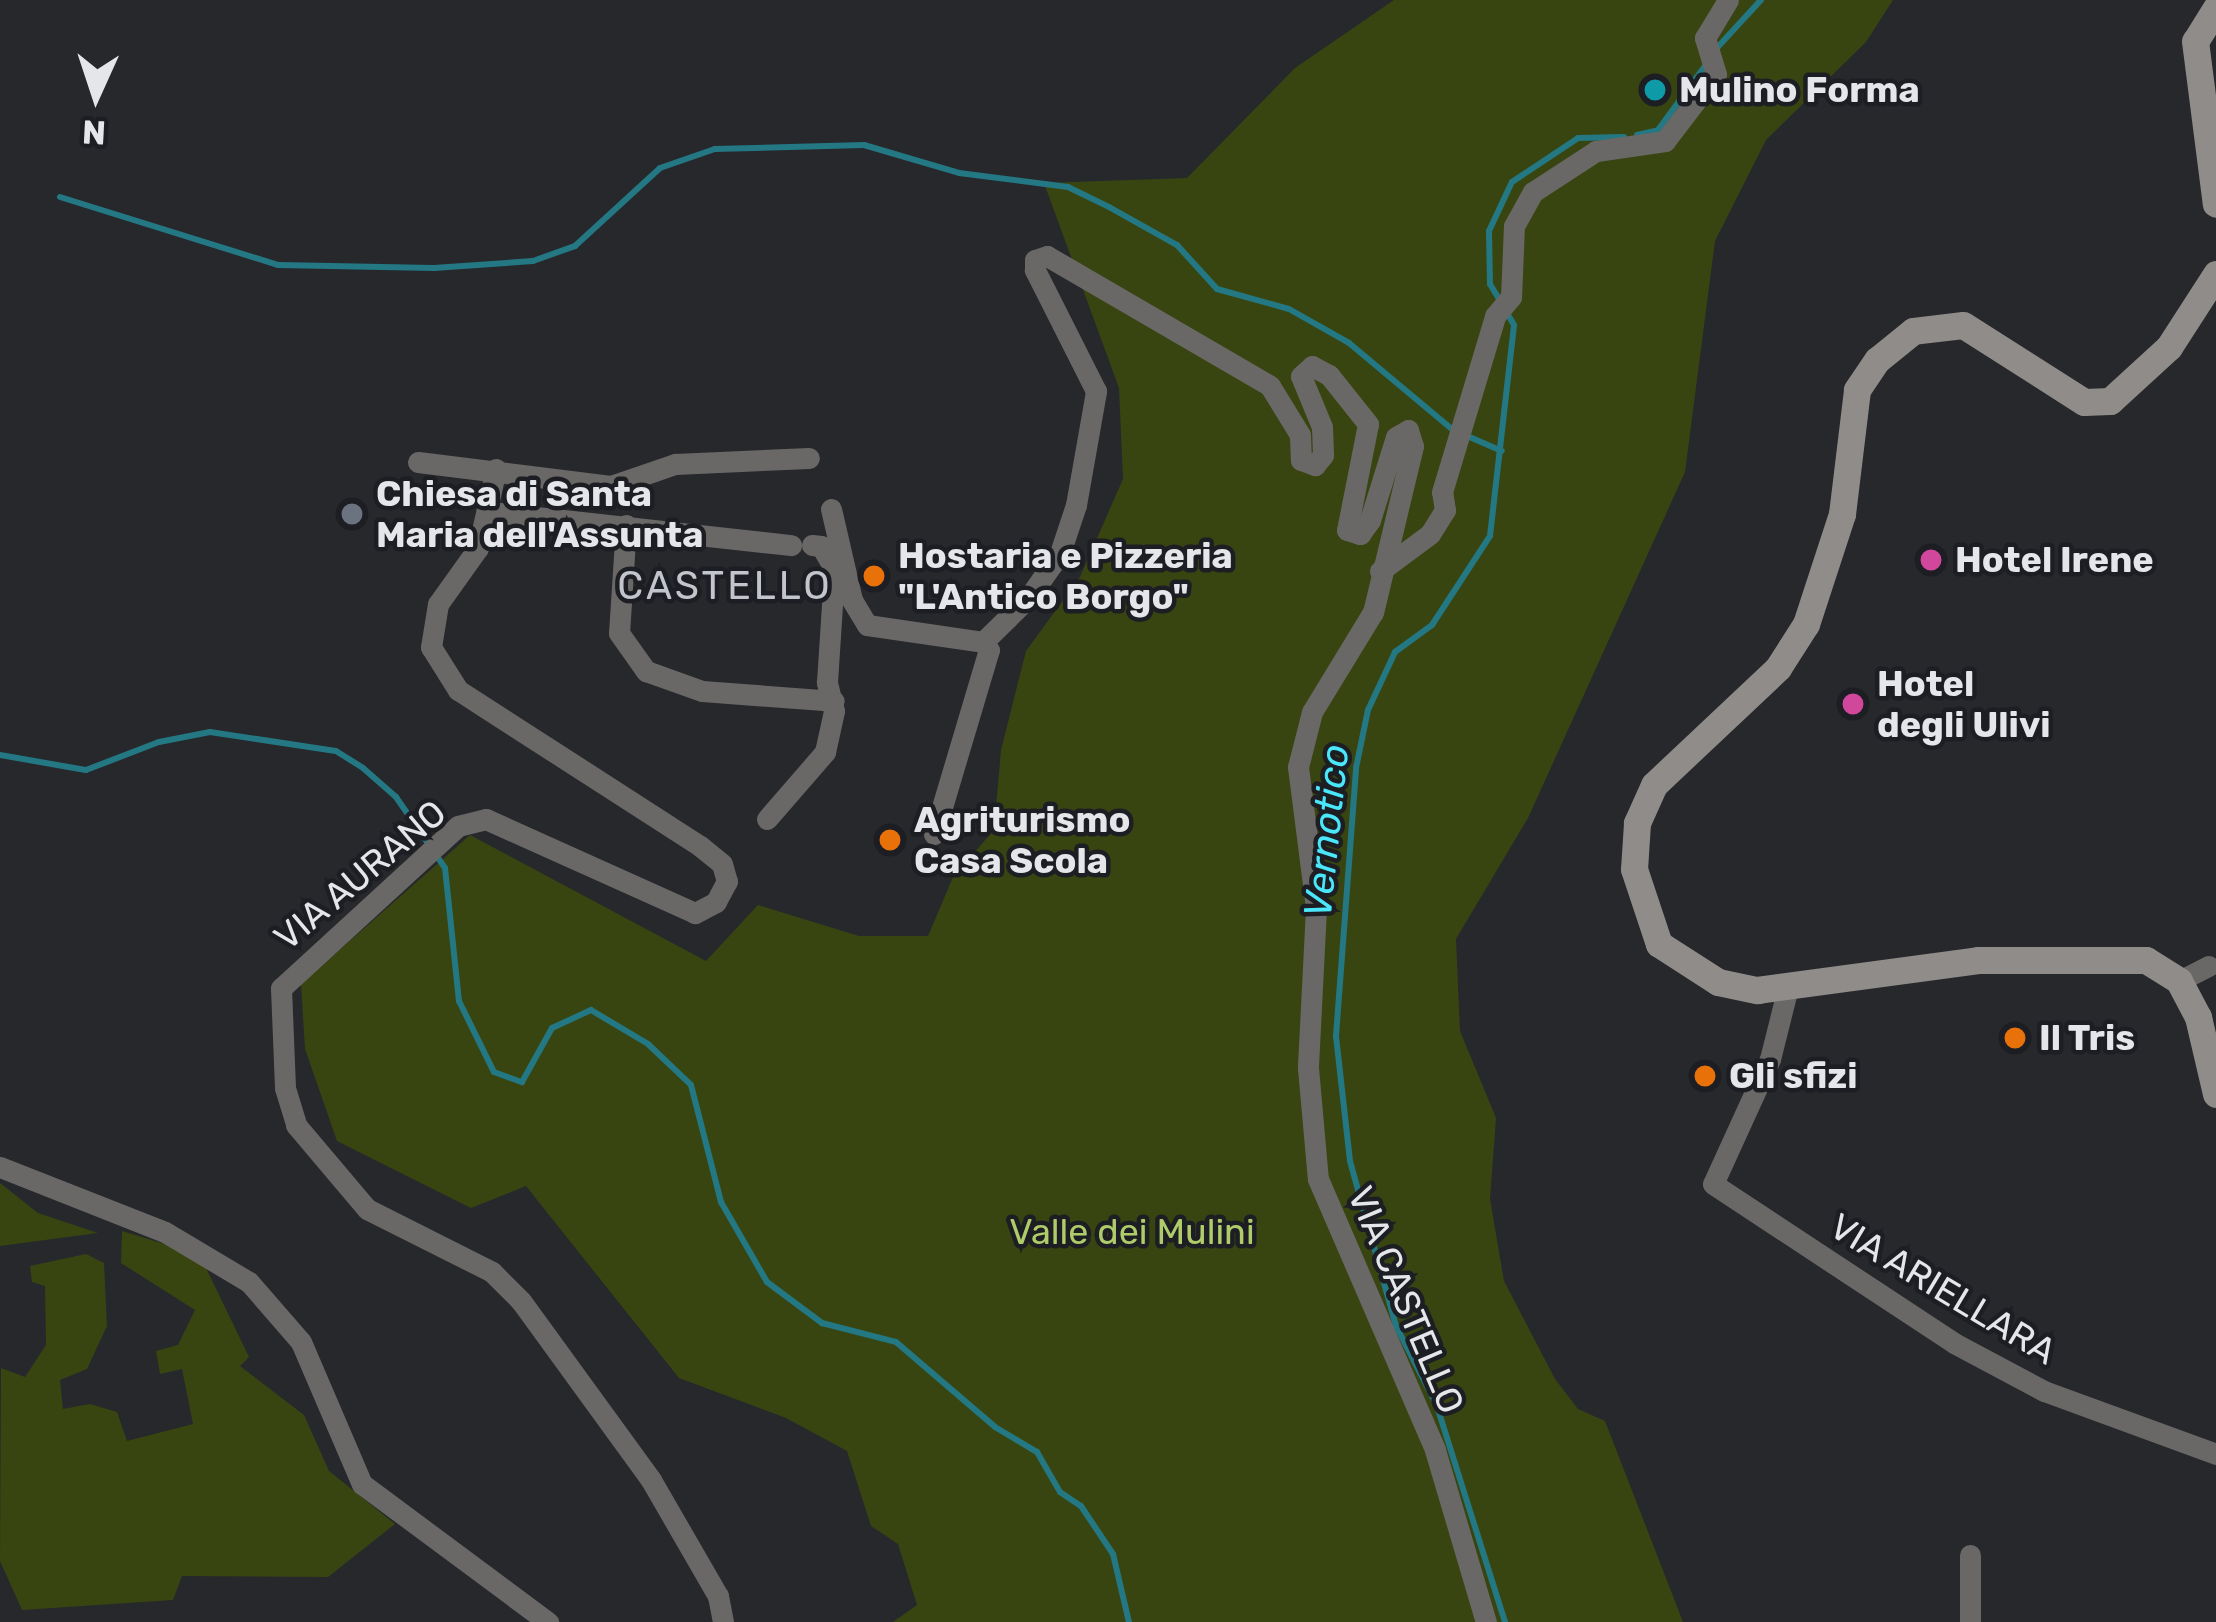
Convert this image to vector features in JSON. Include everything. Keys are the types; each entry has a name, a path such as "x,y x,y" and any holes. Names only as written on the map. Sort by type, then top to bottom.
{"main road":[{"path":"2216,8 2195,41 2216,203"},
{"path":"2216,274 2169,347 2110,401 2084,402 1963,325 1913,331 1877,359 1857,390 1842,514 1807,624 1778,668 1677,757 1636,823 1638,898 1659,944 1718,982 1788,987 1978,960 2146,960 2179,981 2198,1017 2216,1094"}],"street":[{"path":"1380,571 1430,534 1445,510 1453,459 1472,410 1495,316 1511,297 1514,226 1533,193 1596,151 1665,141 1716,74 1706,38 1728,0"},
{"name":"VIA CASTELLO","path":"983,642 1060,553 1096,391 1035,270 1035,260 1047,256 1270,386 1300,435 1301,460 1315,465 1323,455 1322,427 1300,376 1312,366 1329,375 1368,424 1347,530 1360,534 1370,520 1396,437 1408,430 1413,446 1373,611 1312,712 1298,767 1316,908 1307,1068 1318,1179 1435,1450 1486,1622"},
{"path":"418,462 611,487 675,464 809,458"},
{"path":"496,470 491,512 821,545 867,625 983,642 989,650 934,834"},
{"path":"767,819 825,752 834,701 827,682 841,581 831,509"},
{"name":"VIA AURANO","path":"491,512 478,548 438,604 431,647 458,690 700,846 722,864 727,881 716,902 695,913 487,819 458,826 280,988 277,1007 296,1125 367,1209 492,1272 521,1300 651,1480 718,1596 723,1622"},
{"path":"626,525 619,633 646,671 702,692 834,701"},
{"path":"2179,981 2207,966"},
{"name":"VIA ARIELLARA","path":"1788,987 1770,1059 1713,1184 1987,1361 2044,1391 2216,1454"},
{"path":"0,1167 165,1232 249,1282 301,1342 362,1484 548,1622"},
{"path":"1970,1555 1970,1622"}],"green space":[{"name":"Valle dei Mulini","path":"1394,0 1893,0 1866,42 1766,140 1715,241 1685,472 1528,818 1456,939 1460,1031 1496,1118 1490,1199 1504,1281 1555,1379 1578,1409 1605,1421 1683,1622 893,1622 917,1605 898,1544 871,1526 847,1451 786,1418 679,1378 526,1186 471,1208 337,1141 305,1049 301,984 470,835 706,961 758,905 859,936 928,936 953,877 994,830 1001,750 1026,651 1080,577 1123,479 1119,388 1044,183 1187,178 1295,68"},
{"path":"0,1183 38,1213 98,1233 0,1246"},
{"path":"122,1231 171,1246 206,1268 249,1357 240,1366 304,1415 329,1471 395,1524 328,1577 182,1576 173,1600 22,1610 0,1561 1,1368 25,1377 46,1345 45,1286 32,1282 30,1266 86,1254 104,1263 107,1326 87,1369 60,1380 63,1409 90,1404 117,1412 127,1441 193,1424 182,1369 160,1374 156,1351 178,1345 195,1310 121,1263"}],"waterway":[{"name":"Vernotico","path":"1715,50 1761,0"},
{"name":"Vernotico","path":"1637,135 1658,130 1705,66"},
{"name":"Vernotico","path":"1499,299 1490,284 1489,231 1512,182 1578,138 1624,137"},
{"path":"60,197 278,265 434,268 533,261 575,246 660,168 715,149 864,145 959,173 1068,187 1177,245 1217,289 1289,309 1349,343 1453,430"},
{"name":"Vernotico","path":"1505,1622 1437,1406 1396,1326 1350,1161 1336,1036 1356,768 1368,710 1395,652 1432,625 1490,536 1514,325 1506,311"},
{"path":"1465,435 1502,451"},
{"path":"0,755 86,770 159,742 210,732 336,751 363,768 396,797 445,868 459,1001 494,1072 522,1082 552,1028 591,1010 648,1044 691,1085 721,1202 767,1282 822,1323 896,1342 995,1427 1037,1452 1060,1492 1081,1506 1113,1554 1129,1622"}],"place":[{"name":"Mulino Forma","path":"1655,90"},
{"name":"Chiesa di Santa Maria dell'Assunta","path":"352,514"},
{"name":"Hotel Irene","path":"1931,560"},
{"name":"Hostaria e Pizzeria \"L'Antico Borgo\"","path":"874,576"},
{"name":"Hotel degli Ulivi","path":"1853,704"},
{"name":"Agriturismo Casa Scola","path":"890,840"},
{"name":"Il Tris","path":"2015,1038"},
{"name":"Gli sfizi","path":"1705,1076"}],"district":[{"name":"CASTELLO","path":"725,586"}]}
